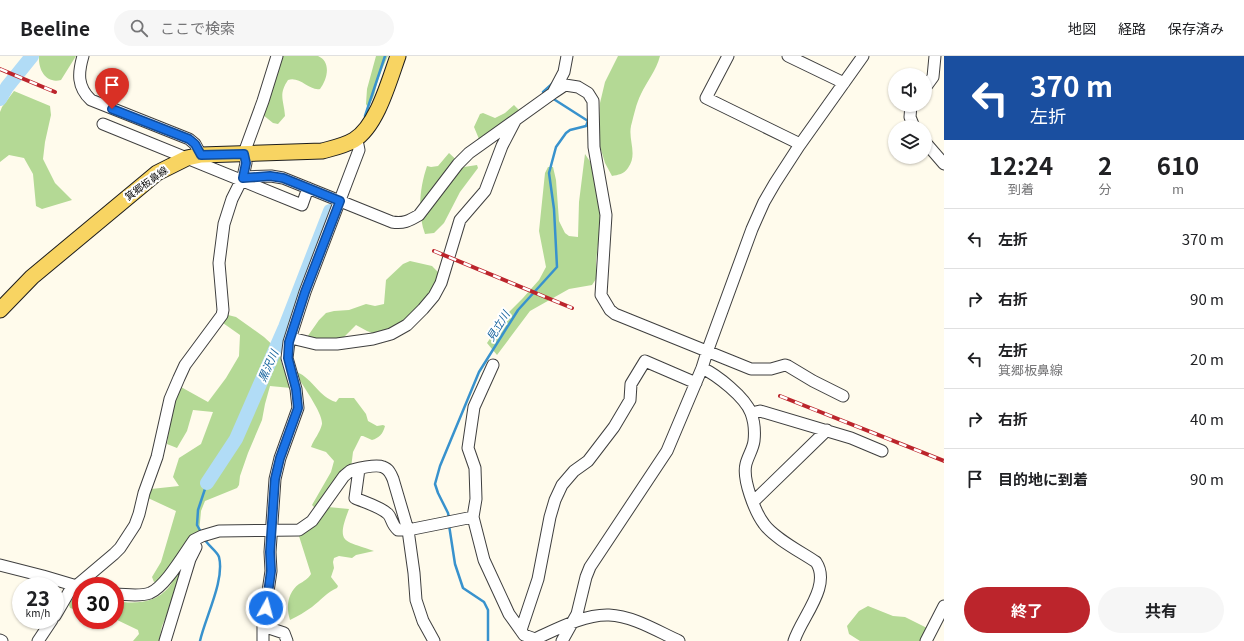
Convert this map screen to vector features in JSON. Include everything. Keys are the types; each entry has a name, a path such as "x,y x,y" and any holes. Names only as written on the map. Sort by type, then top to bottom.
{"main road":[{"name":"箕郷板鼻線","path":"0,310 32,277 157,172 194,157 322,151 337,148 354,140 370,125 398,56"}],"street":[{"path":"83,56 79,70 79,80 81,87 91,100 189,139 195,144 194,157"},
{"path":"89,577 120,548 135,525 144,493 157,457 170,400 185,365 222,315 223,310 219,262 222,235 227,212 242,179 246,163 244,154 277,56"},
{"path":"553,93 564,72 567,56"},
{"path":"728,56 706,98 800,144"},
{"path":"788,56 844,83"},
{"path":"562,641 574,622 590,567 667,451 702,368 706,352 757,216 775,183 800,144 863,56"},
{"path":"932,78 935,56"},
{"path":"242,179 276,177 308,188 392,222 401,224 419,215 458,164 469,153 566,85 578,87 588,93 593,101 594,147 606,215 601,295 610,310 615,314 751,369 771,368 785,365 788,366 843,396"},
{"path":"291,338 316,344 337,344 385,336 407,325 423,309 438,289 460,220 485,191 502,146 517,118"},
{"path":"103,124 194,157 302,205 308,188"},
{"path":"263,641 263,626 271,571 271,530 275,479 280,458 298,408 296,389 288,358 291,338 305,292 359,150 358,145 354,140"},
{"path":"932,150 944,164"},
{"path":"521,630 538,579 550,517 555,500 562,485 574,471 588,461 614,427 630,400 631,384 645,361 696,382"},
{"path":"493,365 474,408 468,448 475,468 476,499 473,517 484,560 509,614 524,635 535,639 574,622 609,615 635,621 679,641"},
{"path":"702,368 710,372 734,392 751,413 754,427 754,440 746,464 745,476 748,490 763,524 770,531 816,562 820,568 821,578 818,590 794,641"},
{"path":"751,413 760,411 783,419 826,430 851,438 882,451"},
{"path":"753,502 826,430"},
{"path":"124,594 150,593 162,584 194,540 202,536 219,531 299,530 312,522 344,476 351,470 382,467 391,474 408,530 416,600 434,641"},
{"path":"359,469 355,498 389,514 393,526 398,530 408,530 473,517"},
{"path":"165,641 190,559 202,536"},
{"path":"0,565 72,585"},
{"path":"64,602 72,591"},
{"path":"926,641 944,606"},
{"path":"263,626 284,633 287,641"},
{"path":"38,641 46,629"}],"green space":[{"path":"39,56 76,56 61,80 56,81 47,78 44,75 40,66"},
{"path":"280,56 318,56 325,62 327,71 325,81 320,89 312,88 297,80 288,80 282,94 285,116 278,124 273,123 263,115"},
{"path":"376,56 388,56 378,80 373,98 367,106 367,89"},
{"path":"618,56 660,56 654,71 641,94 635,110 630,131 633,152 631,163 625,172 612,176 605,163 599,143 600,103 605,82"},
{"path":"14,91 50,106 51,115 43,159 55,183 72,200 42,209 36,206 33,174 24,158 9,155 0,162 0,112"},
{"path":"514,105 520,111 485,137 479,139 474,127 480,114 483,113 495,118 505,113"},
{"path":"449,153 464,167 477,165 478,168 460,192 444,223 434,233 425,234 421,217 420,200 427,166 438,166"},
{"path":"585,154 591,163 601,219 596,261 596,279 592,285 569,289 530,311 497,355 487,343 505,316 539,280 546,267 539,231 545,173 548,167 553,167 556,180 559,221 565,233 569,236 578,237 579,202"},
{"path":"410,261 432,266 439,273 433,290 403,323 384,332 375,334 356,325 342,339 305,340 319,320 326,313 349,310 366,304 375,306 384,304 386,280 403,264"},
{"path":"228,315 236,317 264,337 279,351 291,388 270,386 262,420 248,453 240,476 239,485 237,488 205,501 201,511 199,533 160,581 154,582 152,577 161,562 176,511 148,498 151,489 179,486 173,477 179,458 201,444 213,412 193,410 187,431 177,448 167,444 173,402 181,387 208,402 226,378 239,356 240,335 223,323"},
{"path":"297,372 303,375 330,400 336,402 339,398 354,398 366,414 368,421 377,426 385,426 379,437 372,440 361,436 353,452 351,468 317,510 312,505 331,472 334,461 326,452 311,447 322,424 316,406 296,374"},
{"path":"328,507 349,509 343,529 345,539 374,551 356,555 352,558 339,556 334,558 334,568 331,577 338,586 337,588 309,609 290,620 288,601 290,596 295,588 311,574 298,533"},
{"path":"182,567 178,578 175,596 162,626 159,641 133,641 139,634 138,630 124,623 124,602 144,602 157,597 169,587"},
{"path":"72,599 72,609 69,605"},
{"path":"868,606 893,616 905,617 927,628 920,641 860,641 849,634 847,626 859,611"}],"waterway":[{"path":"0,99 7,87 32,56"},
{"name":"黒沢川","path":"365,116 385,56"},
{"name":"見立川","path":"546,94 543,92 553,83"},
{"name":"見立川","path":"449,518 435,484 440,466 479,372 518,310 557,267 554,209 549,173 556,147 566,133 570,130 586,126 588,121 552,98"},
{"name":"黒沢川","path":"207,483 236,439 285,327 330,211"},
{"path":"202,534 197,525 198,510 207,483"},
{"name":"見立川","path":"449,525 455,564 463,588 484,602 488,610 488,641"},
{"path":"200,641 217,588 220,566 218,555 204,538"}],"railway":[{"path":"0,69 55,92"},
{"path":"434,251 572,308"},
{"path":"780,396 944,461"}],"route":[{"path":"112,109 189,139 195,144 201,155 244,154 246,163 243,178 270,176 283,178 340,201 305,292 289,342 288,358 298,399 298,408 280,458 275,479 270,552 271,571 266,608"}]}
